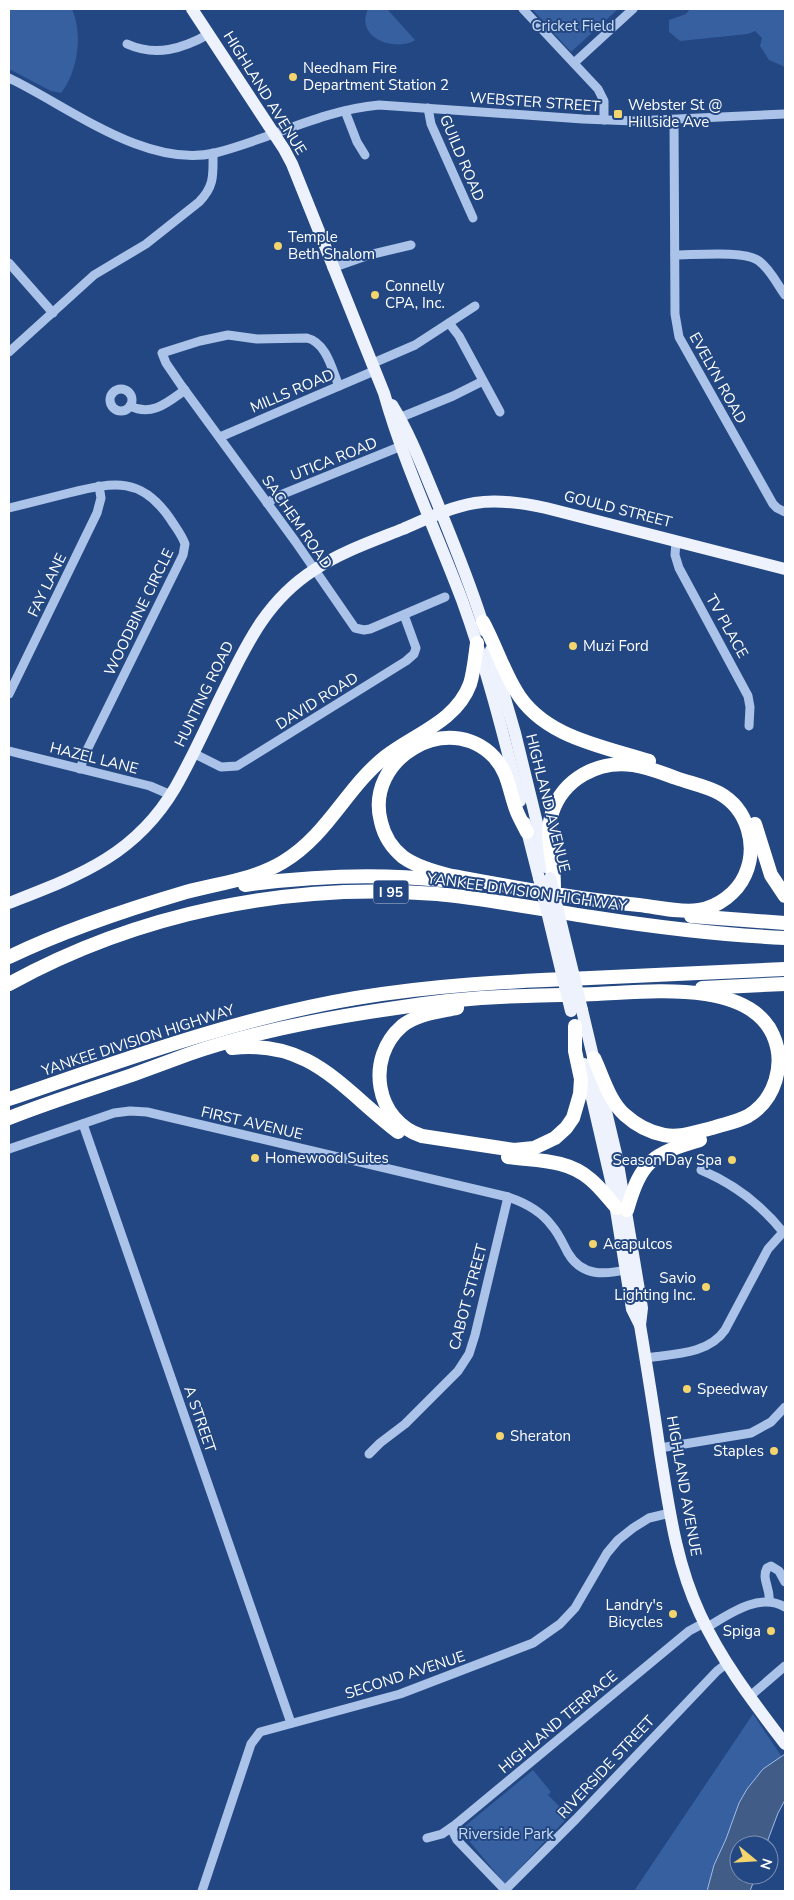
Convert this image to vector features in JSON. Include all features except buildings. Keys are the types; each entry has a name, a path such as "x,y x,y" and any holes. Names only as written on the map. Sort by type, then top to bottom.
{"highway":[{"path":"482,622 518,696 530,710 549,725 573,737 715,783 735,795 752,817 771,875 785,896"},
{"path":"9,957 87,924 186,892 259,874 301,850 322,830 364,777 382,760 441,720 456,707 471,681 477,643"},
{"path":"528,832 517,811 509,782 502,767 488,752 468,741 443,738 417,746 404,754 394,764 381,787 379,805 381,823 391,844 403,856 417,865 437,872 519,888 621,904 681,910 698,910 714,905 731,894 745,876 751,853 748,828 737,808 715,791 644,768 622,764 596,769 583,775 568,787 554,808 548,834 549,882"},
{"path":"163,900 261,883 334,877 411,878 519,888"},
{"name":"YANKEE DIVISION HIGHWAY","path":"9,984 77,951 164,921 202,911 241,904 332,893 397,892 449,895 648,926 720,934 785,938"},
{"path":"621,904 638,909 678,914 785,923"},
{"name":"YANKEE DIVISION HIGHWAY","path":"9,1099 204,1033 274,1015 356,998 492,982 785,969"},
{"path":"656,992 680,989 785,984"},
{"path":"168,1063 186,1055 234,1041 348,1015 461,1000 656,992 701,994 728,998 748,1007 764,1020 776,1041 779,1061 774,1086 762,1104 748,1115 732,1122 684,1135 660,1134 641,1127 621,1111 610,1095 594,1058"},
{"path":"553,996 440,1012 419,1017 402,1027 386,1047 379,1068 381,1092 393,1116 412,1132 430,1138 514,1150 530,1149 543,1145 555,1138 566,1128 573,1118 578,1105 581,1079 575,1051 575,1026"},
{"path":"9,1118 168,1063 211,1052 241,1047 268,1047 290,1052 315,1063 394,1129 410,1140 430,1146 564,1164 590,1179 622,1209 639,1174 656,1156 677,1146 737,1129 751,1123 773,1105 785,1082"}],"main road":[{"name":"HIGHLAND AVENUE","path":"192,9 290,160 373,368 384,393 399,418 406,444 436,516 471,586 513,727 577,1010 594,1058 613,1138 631,1268 642,1308 640,1325 645,1358 670,1513 682,1566 705,1625 726,1664 784,1743"},
{"name":"HIGHLAND AVENUE","path":"384,393 394,429 406,444"},
{"name":"GOULD STREET","path":"436,516 477,503 519,503 546,508 785,569"},
{"name":"HIGHLAND AVENUE","path":"436,516 501,725 528,832 549,882 577,1010 575,1026 605,1152 622,1209"},
{"name":"HUNTING ROAD","path":"9,903 82,873 116,854 149,825 171,795 260,621 280,598 314,569 332,559 436,516"}],"street":[{"path":"524,9 602,94 604,120"},
{"path":"574,63 633,9"},
{"path":"127,44 144,51 163,51 186,45 208,34"},
{"name":"WEBSTER STREET","path":"9,78 99,128 129,141 179,154 213,153 345,111 379,105 604,120 674,120 785,114"},
{"name":"GUILD ROAD","path":"428,108 431,124 473,218"},
{"path":"345,111 364,155"},
{"name":"EVELYN ROAD","path":"674,120 675,314 682,343 773,504 785,512"},
{"path":"9,352 94,275 146,244 199,202 206,195 211,185 213,153"},
{"path":"332,268 369,255 411,245"},
{"path":"675,255 741,254 752,256 763,264 785,295"},
{"path":"9,263 53,313"},
{"name":"MILLS ROAD","path":"220,437 339,386 415,345 475,306"},
{"path":"449,324 459,336 500,412"},
{"name":"SACHEM ROAD","path":"339,386 320,346 315,340 307,338 257,339 228,335 200,341 162,353 166,363 185,390 356,628 370,629 445,597"},
{"path":"399,418 484,381"},
{"path":"130,406 140,410 156,409 185,390"},
{"name":"UTICA ROAD","path":"267,503 278,496 406,444"},
{"name":"WOODBINE CIRCLE","path":"9,508 110,484 124,486 149,495 165,511 183,538 184,552 86,752 80,769"},
{"name":"FAY LANE","path":"9,694 97,513 101,498 100,486"},
{"name":"TV PLACE","path":"676,541 675,555 679,568 748,696 750,707 749,726"},
{"name":"DAVID ROAD","path":"193,753 222,767 238,766 406,662 414,654 416,648 404,615"},
{"name":"HAZEL LANE","path":"9,751 150,786 171,795"},
{"name":"FIRST AVENUE","path":"9,1149 119,1112 147,1112 508,1197 529,1206 543,1216 558,1234 571,1257 585,1270 601,1273 631,1268"},
{"name":"A STREET","path":"82,1124 291,1723"},
{"path":"645,1358 700,1349 716,1340 725,1330 765,1254 784,1231 746,1194 701,1170"},
{"name":"CABOT STREET","path":"369,1454 405,1424 466,1360 476,1335 508,1197"},
{"path":"660,1448 751,1433 771,1422 785,1407"},
{"name":"SECOND AVENUE","path":"202,1891 252,1740 263,1731 400,1694 533,1643 572,1612 584,1595 607,1553 618,1540 654,1516 670,1513"},
{"path":"785,1582 775,1568 771,1566 767,1568 764,1578 769,1591 769,1601 785,1607"},
{"name":"HIGHLAND TERRACE","path":"427,1838 442,1834 451,1828 689,1631 750,1605 769,1601"},
{"name":"RIVERSIDE STREET","path":"451,1828 457,1840 505,1890 568,1828 718,1670 726,1664"},
{"path":"749,1697 785,1666"}],"green space":[{"path":"9,9 72,9 77,30 77,52 75,64 61,93 51,91 9,69"},
{"path":"368,9 387,9 415,40 404,44 380,41 374,37 366,25 365,18"},
{"name":"Cricket Field","path":"532,9 618,9 571,52"},
{"path":"690,9 785,10 785,67 769,60 760,46 762,38 755,31 748,34 680,41 669,32 669,20 686,14"},
{"path":"753,1714 782,1757 742,1835 729,1835 729,1861 714,1891 634,1891"},
{"name":"Riverside Park","path":"533,1770 551,1792 548,1795 569,1816 505,1884 460,1830"}],"shaded area":[{"path":"785,1754 785,1800 770,1835 729,1835 729,1885 752,1885 750,1891 707,1891 714,1865 739,1803 747,1789 763,1769"}],"place":[{"name":"Needham Fire Department Station 2","path":"293,77"},
{"name":"Webster St @ Hillside Ave","path":"618,114"},
{"name":"Temple Beth Shalom","path":"278,246"},
{"name":"Connelly CPA, Inc.","path":"375,295"},
{"name":"Muzi Ford","path":"573,646"},
{"name":"Homewood Suites","path":"255,1158"},
{"name":"Season Day Spa","path":"732,1160"},
{"name":"Acapulcos","path":"593,1244"},
{"name":"Savio Lighting Inc.","path":"706,1287"},
{"name":"Speedway","path":"687,1389"},
{"name":"Sheraton","path":"500,1436"},
{"name":"Staples","path":"774,1451"},
{"name":"Landry's Bicycles","path":"673,1614"},
{"name":"Spiga","path":"771,1631"}]}
